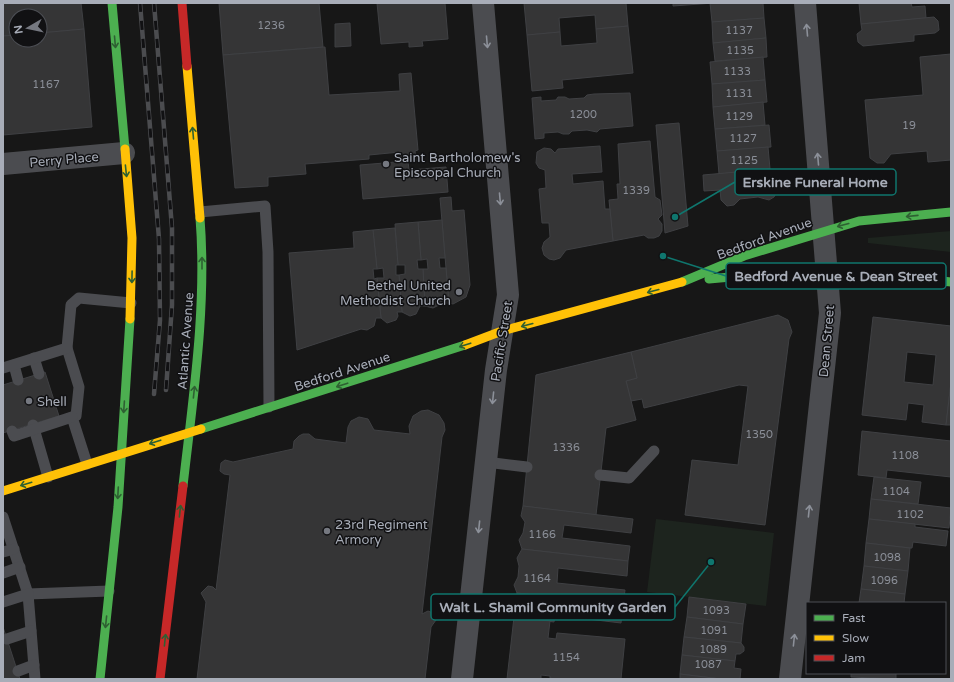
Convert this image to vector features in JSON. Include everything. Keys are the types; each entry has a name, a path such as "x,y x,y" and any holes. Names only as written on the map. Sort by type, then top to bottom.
{"main road":[{"path":"100,679 121,454 131,303 132,238 112,3"},
{"name":"Atlantic Avenue","path":"160,679 189,431 201,308 202,257 200,212 182,3"},
{"name":"Bedford Avenue","path":"3,491 189,431 475,342 502,331 690,280 744,256 824,231 862,221 951,212"},
{"name":"Bedford Avenue","path":"690,280 828,268 951,282"}],"street":[{"name":"Pacific Street","path":"462,679 486,462 502,331 508,295 483,3"},
{"name":"Dean Street","path":"790,679 830,313 828,268 805,3"},
{"name":"Perry Place","path":"3,164 124,153"}],"lane":[{"path":"200,212 265,206 268,252 269,407"},
{"path":"12,431 14,436 33,427 76,416 79,387 67,348 71,305 79,298 131,303"},
{"path":"18,380 8,366 67,348"},
{"path":"34,358 39,374"},
{"path":"72,417 87,464"},
{"path":"33,427 48,477"},
{"path":"600,475 629,478 654,451"},
{"path":"486,462 526,467"},
{"path":"3,517 28,594 35,679"},
{"path":"3,552 14,549"},
{"path":"3,573 20,567"},
{"path":"3,602 28,594 109,591"},
{"path":"7,639 31,631"},
{"path":"18,671 34,665"}],"shaded area":[{"path":"951,231 951,252 868,243 868,238"},
{"path":"656,519 774,533 766,606 647,592"}],"building":[{"path":"3,3 81,3 84,29 48,32 48,8 8,8 8,36 3,36"},
{"path":"219,3 319,3 323,47 223,55"},
{"path":"377,3 445,3 448,39 422,41 423,46 409,47 409,42 381,44"},
{"path":"524,3 626,3 628,26 596,29 595,15 559,18 560,32 527,35"},
{"path":"673,3 714,3 673,6"},
{"path":"710,3 763,3 764,18 712,22"},
{"path":"859,3 911,3 912,7 925,6 926,18 861,24"},
{"path":"934,17 938,21 939,30 935,33 914,35 914,41 863,46 858,42 857,34 862,30 861,24"},
{"path":"764,18 766,38 713,43 712,22"},
{"path":"350,23 351,46 335,47 335,24"},
{"path":"628,26 633,73 562,80 563,88 532,91 527,35 560,32 561,46 597,43 596,29"},
{"path":"84,29 92,127 3,135 3,36 8,36 8,48 48,48 48,32"},
{"path":"766,38 767,57 715,61 713,43"},
{"path":"325,47 329,95 400,91 399,74 411,73 418,150 415,151 416,161 401,162 400,152 369,155 369,159 305,164 306,174 268,177 268,186 235,188 223,55"},
{"path":"951,54 951,160 928,162 927,151 891,154 884,163 877,163 870,158 865,100 923,95 920,57"},
{"path":"763,57 765,80 712,84 710,62"},
{"path":"765,80 767,102 713,107 712,84"},
{"path":"630,93 633,126 600,129 597,132 587,130 572,131 569,134 558,132 544,133 544,138 535,139 532,98 541,97 541,101 556,100 558,97 565,97 569,99 584,98 587,95 594,94"},
{"path":"763,102 765,125 715,129 713,107"},
{"path":"679,123 688,226 665,233 656,125"},
{"path":"769,125 771,147 717,151 715,129"},
{"path":"650,141 655,197 660,200 662,215 658,219 662,224 662,231 659,236 654,238 648,238 644,235 613,241 609,200 618,199 617,184 620,184 618,144"},
{"path":"600,146 602,172 572,174 573,184 603,181 605,209 610,209 613,241 566,250 560,258 554,260 549,259 544,255 542,248 544,242 550,237 549,223 542,223 539,189 546,188 545,170 539,168 536,163 537,152 544,148 551,149 555,153 558,149"},
{"path":"768,147 770,169 719,174 717,151"},
{"path":"408,161 409,170 446,167 448,192 363,199 360,165"},
{"path":"770,169 771,177 776,183 778,190 774,197 769,200 758,197 740,199 734,205 727,206 721,200 720,190 704,191 703,175"},
{"path":"451,197 452,211 464,210 470,285 466,297 453,304 449,303 440,198"},
{"path":"442,220 445,258 439,258 440,268 446,268 449,303 441,304 433,308 425,306 423,269 428,269 427,259 421,260 418,222"},
{"path":"418,222 421,260 417,260 418,269 423,269 425,306 420,306 416,314 410,316 402,312 399,275 405,274 405,265 398,265 395,224"},
{"path":"395,228 398,265 396,265 396,275 399,275 402,312 397,312 398,316 396,320 387,323 381,318 377,278 384,278 383,268 377,269 373,230"},
{"path":"373,230 377,269 373,269 374,279 377,278 381,318 376,318 374,326 367,330 361,329 297,350 289,253 354,248 353,232"},
{"path":"778,315 788,320 792,332 789,339 765,525 685,515 692,460 738,465 748,386 739,385 644,408 642,399 631,401 626,381 637,378 631,352"},
{"path":"873,317 951,326 951,382 946,425 922,422 924,405 908,403 906,420 862,415","holes":["907,352 936,355 933,385 904,382"]},
{"path":"631,352 637,378 626,381 636,420 606,428 596,515 523,506 536,375"},
{"name":"Shell","path":"45,372 59,416 3,433 3,385"},
{"path":"951,382 951,425 946,425"},
{"name":"23rd Regiment Armory","path":"428,410 439,415 444,423 445,430 442,437 422,614 428,611 433,613 436,620 431,627 425,679 197,679 206,602 201,593 208,586 213,587 216,590 230,475 224,474 220,471 221,463 225,460 233,462 293,449 294,441 303,434 309,434 315,439 346,443 348,427 351,421 359,417 368,419 374,430 410,434 409,426 413,416 421,411"},
{"path":"862,431 951,441 951,477 887,470 886,478 858,475"},
{"path":"874,477 921,482 918,504 871,499"},
{"path":"871,499 951,508 949,528 869,519"},
{"path":"523,506 633,519 631,533 564,525 562,538 630,546 628,561 522,549 519,540 523,533 525,522 521,516"},
{"path":"869,519 915,524 915,527 948,531 946,546 913,542 912,548 910,548 866,543"},
{"path":"866,543 910,548 908,571 864,566"},
{"path":"522,549 628,561 627,576 558,568 557,583 625,590 623,605 517,593 514,585 518,577 519,566 517,558"},
{"path":"864,566 908,571 905,594 861,589"},
{"path":"861,589 905,594 904,602 859,602"},
{"path":"517,593 623,605 621,623 555,615 554,622 514,617"},
{"path":"689,597 746,604 743,624 687,617"},
{"path":"514,617 550,621 548,638 556,639 557,633 625,639 621,679 555,679 550,678 550,676 541,675 541,679 507,679"},
{"path":"687,617 743,624 741,643 684,637"},
{"path":"3,627 7,639 20,679 3,679"},
{"path":"684,637 741,643 744,647 744,651 740,654 736,654 735,661 682,655"},
{"path":"682,655 735,661 734,668 741,669 740,679 721,679 680,674"},
{"path":"680,674 721,679 680,679"},
{"path":"851,674 896,674 896,679 851,677"}],"railway":[{"path":"140,3 159,239 160,320 154,394"},
{"path":"154,3 172,228 172,305 166,390"}],"traffic: fast":[{"path":"112,3 125,149"},
{"path":"682,282 744,256 859,221 951,212"},
{"path":"183,486 198,352 202,285 200,218"},
{"path":"709,279 827,268 951,282"},
{"path":"100,679 118,507 130,319"},
{"path":"201,429 465,345"}],"traffic: slow":[{"path":"187,66 200,218"},
{"path":"125,149 132,238 130,319"},
{"path":"465,345 502,331 682,282"},
{"path":"3,491 201,429"}],"traffic: jam":[{"path":"182,3 187,66"},
{"path":"160,679 183,486"}],"place":[{"name":"Saint Bartholomew's Episcopal Church","path":"386,164"},
{"name":"Erskine Funeral Home","path":"675,217"},
{"name":"Bedford Avenue & Dean Street","path":"663,256"},
{"name":"Bethel United Methodist Church","path":"459,292"},
{"name":"Shell","path":"29,401"},
{"name":"23rd Regiment Armory","path":"327,531"},
{"name":"Walt L. Shamil Community Garden","path":"711,562"}]}
